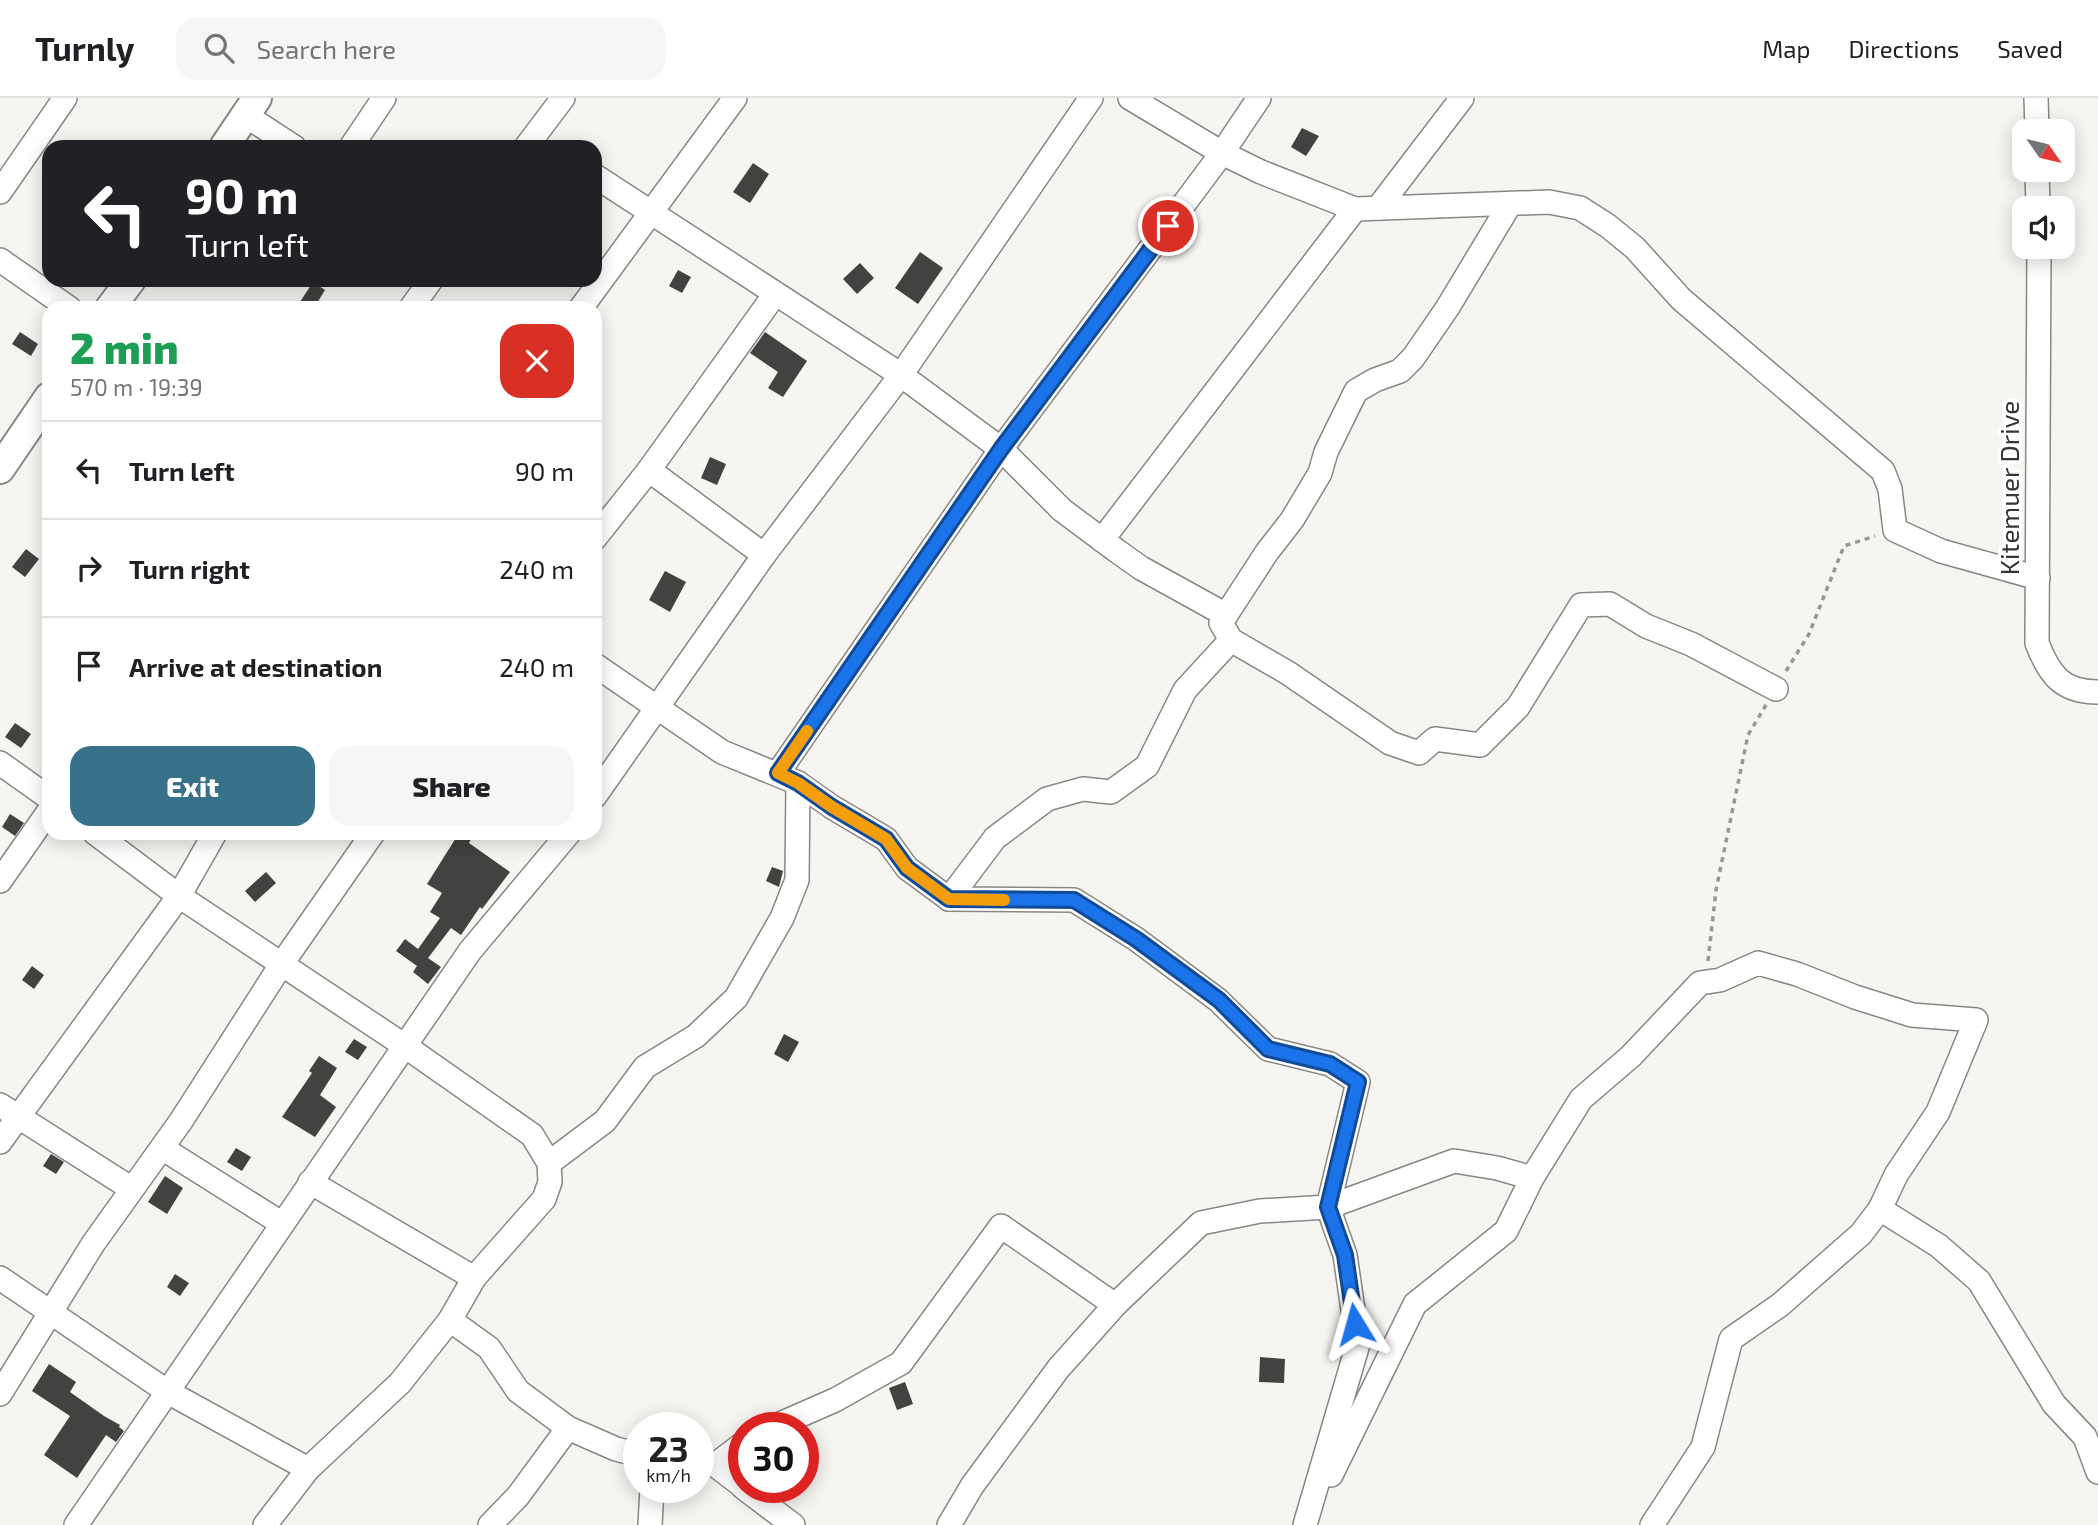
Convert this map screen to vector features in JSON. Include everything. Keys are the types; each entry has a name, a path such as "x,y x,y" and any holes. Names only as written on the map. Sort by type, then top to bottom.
{"street":[{"path":"0,191 65,98"},
{"path":"356,140 384,98"},
{"path":"538,140 563,98"},
{"path":"602,280 735,98"},
{"path":"602,786 764,555 901,375 1091,98"},
{"path":"1130,98 1222,153 1261,172 1366,209 1549,202 1580,208 1617,233 1681,299 1883,471 1890,489 1895,530 1941,551 2038,578"},
{"path":"549,1163 604,1121 645,1067 696,1036 736,998 782,918 797,880 788,778 1001,449 1222,153 1259,98"},
{"path":"1102,540 1366,209 1462,98"},
{"path":"2036,98 2037,119"},
{"path":"229,140 251,106 287,140"},
{"path":"602,180 901,375 1001,449 1062,510 1102,540 1140,568 1226,615"},
{"path":"1510,204 1448,307 1413,358 1400,371 1375,380 1356,391 1326,452 1320,473 1292,520 1267,552 1226,615 1222,623 1231,640 1288,673 1390,743 1419,753 1435,739 1480,745 1518,707 1581,605 1610,604 1646,626 1691,644 1776,689"},
{"name":"Kitemuer Drive","path":"2039,259 2038,643 2046,667 2061,683 2098,692"},
{"path":"0,260 59,301"},
{"path":"602,529 649,470 775,294"},
{"path":"0,469 42,407"},
{"path":"649,470 764,555"},
{"path":"949,899 995,838 1047,799 1083,789 1111,792 1147,766 1185,690 1231,640"},
{"path":"602,670 722,752 788,778 886,839 907,868 949,899 1074,900 1136,939 1219,1000 1268,1049 1330,1064 1358,1082 1328,1207 1345,1255 1358,1344 1306,1525"},
{"path":"0,763 42,793"},
{"path":"0,881 42,821"},
{"path":"104,840 179,897 405,1046 532,1135 549,1163 550,1182 544,1199 474,1279 450,1320 400,1383 308,1469 265,1525"},
{"path":"0,1142 9,1111 179,897 211,840"},
{"path":"0,1394 93,1244 162,1148 281,965 368,840"},
{"path":"76,1525 470,951 563,840"},
{"path":"1306,1525 1415,1304 1506,1231 1532,1178 1581,1100 1631,1056 1700,983 1720,980 1758,963 1912,1015 1976,1020 1938,1112 1896,1174 1880,1209 1861,1234 1780,1305 1731,1339 1703,1447 1652,1525"},
{"path":"9,1111 132,1189"},
{"path":"162,1148 281,1223"},
{"path":"949,1525 972,1486 1058,1369 1115,1305 1201,1223 1260,1211 1328,1207 1454,1161 1497,1168 1532,1178"},
{"path":"310,1182 474,1279"},
{"path":"1880,1209 1939,1246 1979,1281 2054,1404 2085,1437 2098,1472"},
{"path":"809,1412 835,1401 901,1363 1001,1226 1115,1305"},
{"path":"0,1278 168,1392 308,1469"},
{"path":"450,1320 488,1348 518,1391 568,1428 623,1451"},
{"path":"490,1525 518,1496 568,1428"},
{"path":"650,1525 651,1503"},
{"path":"765,1503 793,1525"}],"path":[{"path":"1700,983 1708,965 1716,890 1748,735 1808,634 1844,546 1895,530"}],"building":[{"path":"1302,128 1319,136 1306,156 1291,147"},
{"path":"753,163 769,174 750,203 733,192"},
{"path":"920,252 943,268 918,304 895,288"},
{"path":"860,263 874,278 857,294 843,279"},
{"path":"678,270 691,277 682,293 669,286"},
{"path":"310,287 325,290 318,301 301,301"},
{"path":"20,332 38,344 31,356 12,344"},
{"path":"765,332 807,361 783,397 768,388 778,372 750,353"},
{"path":"710,457 726,464 717,485 701,478"},
{"path":"26,549 39,559 25,577 12,567"},
{"path":"665,571 686,582 670,612 649,600"},
{"path":"15,723 31,734 21,748 5,737"},
{"path":"10,814 24,823 15,836 2,827"},
{"path":"455,840 470,840 469,843 510,872 482,909 480,907 461,935 451,928 428,958 441,967 428,984 413,972 417,966 396,951 405,939 418,949 440,918 430,912 442,893 427,884"},
{"path":"772,867 783,871 779,887 766,881"},
{"path":"266,872 276,883 255,902 245,891"},
{"path":"32,966 44,975 34,989 22,980"},
{"path":"784,1034 799,1042 788,1062 774,1054"},
{"path":"354,1039 367,1047 358,1060 345,1052"},
{"path":"319,1056 337,1068 320,1095 336,1107 315,1137 282,1117 312,1073 309,1071"},
{"path":"236,1148 251,1157 242,1171 227,1162"},
{"path":"51,1154 64,1162 56,1174 43,1166"},
{"path":"165,1176 183,1188 167,1214 148,1202"},
{"path":"175,1274 189,1283 180,1296 167,1287"},
{"path":"1260,1357 1285,1359 1284,1383 1259,1382"},
{"path":"49,1364 76,1382 70,1392 120,1425 124,1431 116,1442 106,1435 77,1478 44,1455 70,1416 32,1391"},
{"path":"905,1382 913,1404 897,1410 889,1388"}],"slow traffic":[{"path":"807,731 778,773 886,839 907,868 949,899 1004,900"}],"route":[{"path":"1168,226 1001,449 778,773 886,839 907,868 949,899 1074,900 1136,939 1219,1000 1268,1049 1330,1064 1358,1082 1328,1207 1345,1255 1355,1324"}]}
